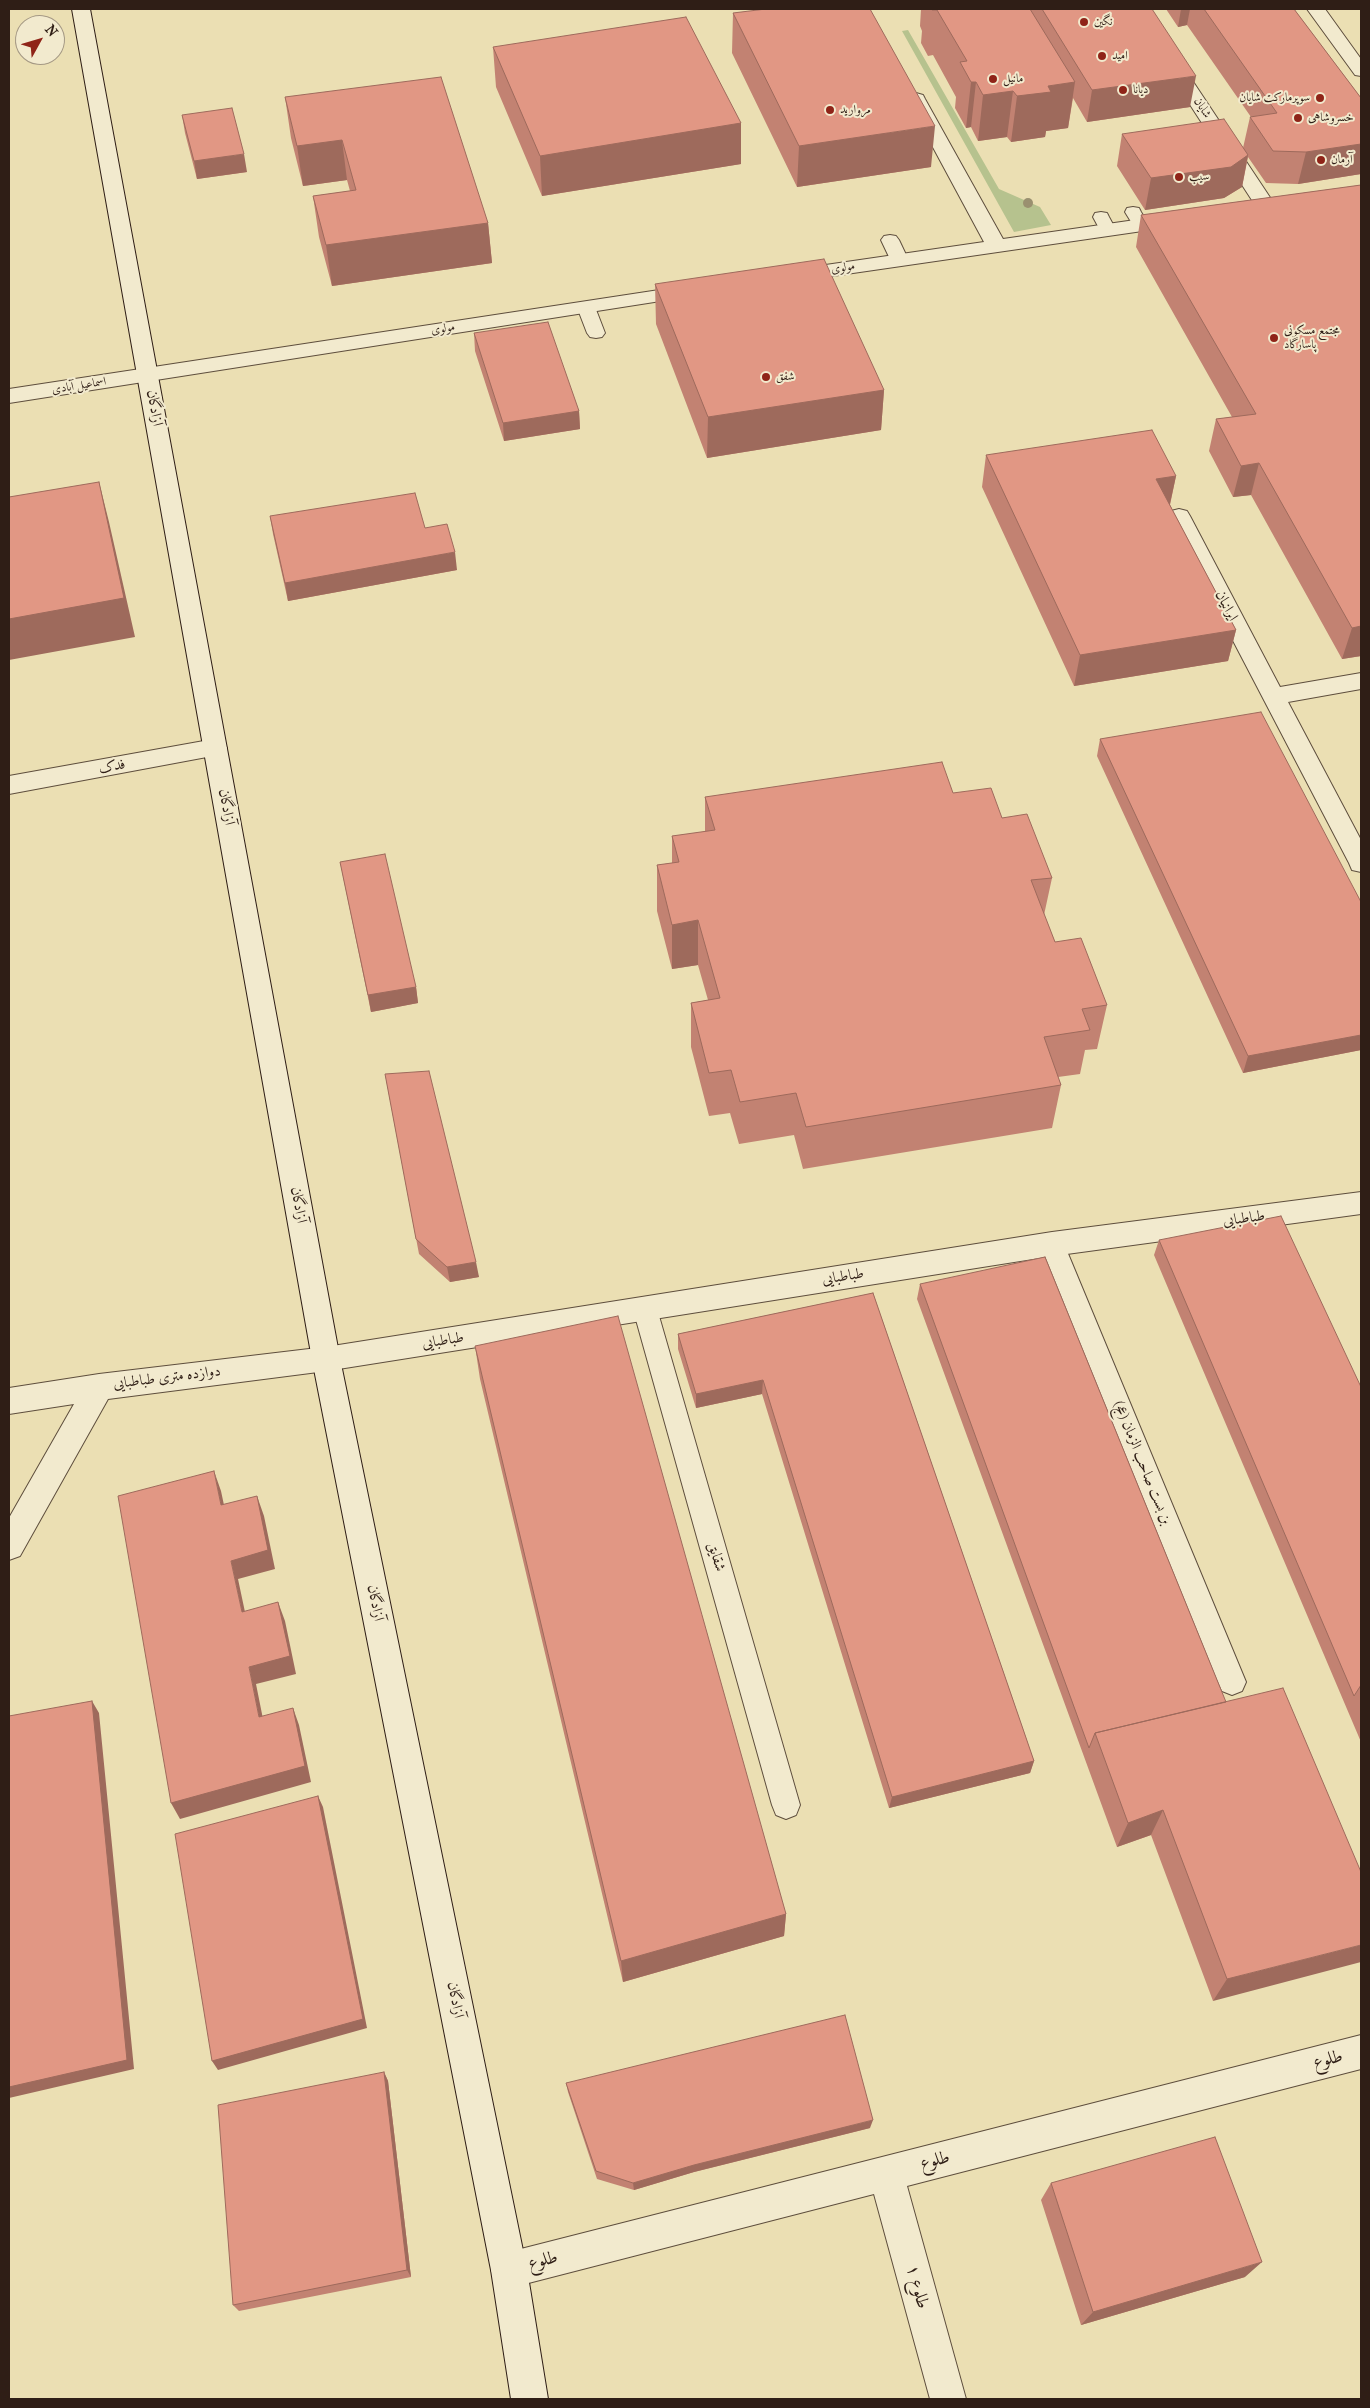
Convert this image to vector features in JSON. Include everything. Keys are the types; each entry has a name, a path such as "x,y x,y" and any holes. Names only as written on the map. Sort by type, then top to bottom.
{"street":[{"name":"آزادگان","path":"80,9 149,375 326,1359 509,2270 530,2399"},
{"path":"1316,9 1361,71"},
{"name":"شایان","path":"1173,55 1190,90 1214,117 1269,211"},
{"path":"910,87 996,245"},
{"name":"مولوی","path":"774,279 827,280 899,259 996,245 1104,223 1137,218 1191,218"},
{"name":"مولوی","path":"149,375 714,288"},
{"name":"اسماعیل آبادی","path":"9,396 149,375"},
{"name":"ایرانیان","path":"1179,516 1361,863"},
{"path":"1274,696 1361,681"},
{"name":"فدک","path":"9,785 215,748"},
{"name":"طباطبایی","path":"326,1359 1052,1244 1361,1203"},
{"name":"دوازده متری طباطبایی","path":"9,1402 99,1387 326,1359"},
{"path":"9,1546 99,1387"},
{"name":"طلوع","path":"509,2270 1361,2052"},
{"name":"طلوع ۱","path":"886,2174 948,2399"}],"lane":[{"path":"890,240 899,259"},
{"path":"586,307 596,333"},
{"name":"بن بست صاحب الزمان (عج)","path":"1052,1244 1232,1682"},
{"name":"شقایق","path":"645,1308 786,1805"}],"green space":[{"path":"908,30 999,189 1040,207 1051,225 1014,232 902,31"}],"building":[{"name":"مروارید","path":"766,9 870,9 935,126 799,146 733,13"},
{"path":"932,9 1030,9 1075,82 1048,86 1051,92 1017,96 1013,91 983,95 976,82 971,82 960,62 967,61 937,10"},
{"path":"1042,9 1152,9 1196,76 1092,90"},
{"path":"1204,9 1294,9 1361,98 1361,144 1306,152 1273,151 1250,117 1277,113"},
{"path":"686,17 741,123 540,156 493,47"},
{"path":"441,77 488,223 326,245 313,196 356,190 342,140 297,146 285,97"},
{"path":"232,108 244,154 194,161 182,115"},
{"path":"1224,119 1248,155 1231,167 1151,178 1122,134"},
{"name":"مجتمع مسکونی پاسارگاد","path":"1361,185 1361,626 1352,628 1259,463 1241,466 1216,419 1256,414 1141,215"},
{"name":"شفق","path":"824,259 884,390 708,417 655,284"},
{"path":"548,322 579,411 503,423 474,333"},
{"path":"1152,430 1176,476 1156,479 1236,630 1080,655 986,455"},
{"path":"99,482 124,598 9,619 9,497"},
{"path":"415,493 425,528 447,524 455,552 285,583 270,516"},
{"path":"1261,712 1361,902 1361,1035 1248,1056 1100,739"},
{"path":"942,762 953,793 991,788 1002,818 1027,814 1052,878 1031,880 1055,942 1081,938 1107,1005 1082,1009 1090,1030 1044,1037 1061,1085 806,1127 796,1093 740,1102 731,1070 709,1073 691,1003 720,998 698,920 672,925 657,865 679,862 672,836 715,830 705,797"},
{"path":"385,854 416,987 368,995 340,862"},
{"path":"429,1071 476,1262 447,1267 416,1239 385,1074"},
{"path":"1281,1216 1361,1387 1361,1685 1354,1696 1159,1240"},
{"path":"1045,1257 1226,1702 1095,1733 1089,1748 920,1284"},
{"path":"873,1293 1034,1761 892,1797 763,1380 696,1394 678,1334"},
{"path":"618,1316 786,1914 621,1961 475,1346"},
{"path":"214,1471 221,1505 257,1496 268,1550 231,1561 242,1612 278,1602 290,1656 249,1667 259,1717 293,1708 305,1766 171,1803 118,1496"},
{"path":"1283,1688 1361,1872 1361,1945 1227,1979 1163,1810 1128,1823 1095,1733"},
{"path":"92,1701 127,2060 9,2087 9,1716"},
{"path":"318,1796 363,2019 212,2061 175,1834"},
{"path":"845,2015 873,2120 694,2165 633,2183 596,2171 566,2083"},
{"path":"384,2072 407,2270 233,2305 218,2105"},
{"path":"1215,2137 1262,2262 1093,2312 1051,2183"}],"place":[{"name":"نگین","path":"1084,22"},
{"name":"امید","path":"1102,56"},
{"name":"مانیل","path":"993,79"},
{"name":"دیانا","path":"1123,90"},
{"name":"سوپرمارکت شایان","path":"1320,98"},
{"name":"مروارید","path":"830,110"},
{"name":"خسروشاهی","path":"1298,118"},
{"name":"آرمان","path":"1321,160"},
{"name":"سیب","path":"1179,177"},
{"name":"مجتمع مسکونی پاسارگاد","path":"1274,338"},
{"name":"شفق","path":"766,377"}]}
